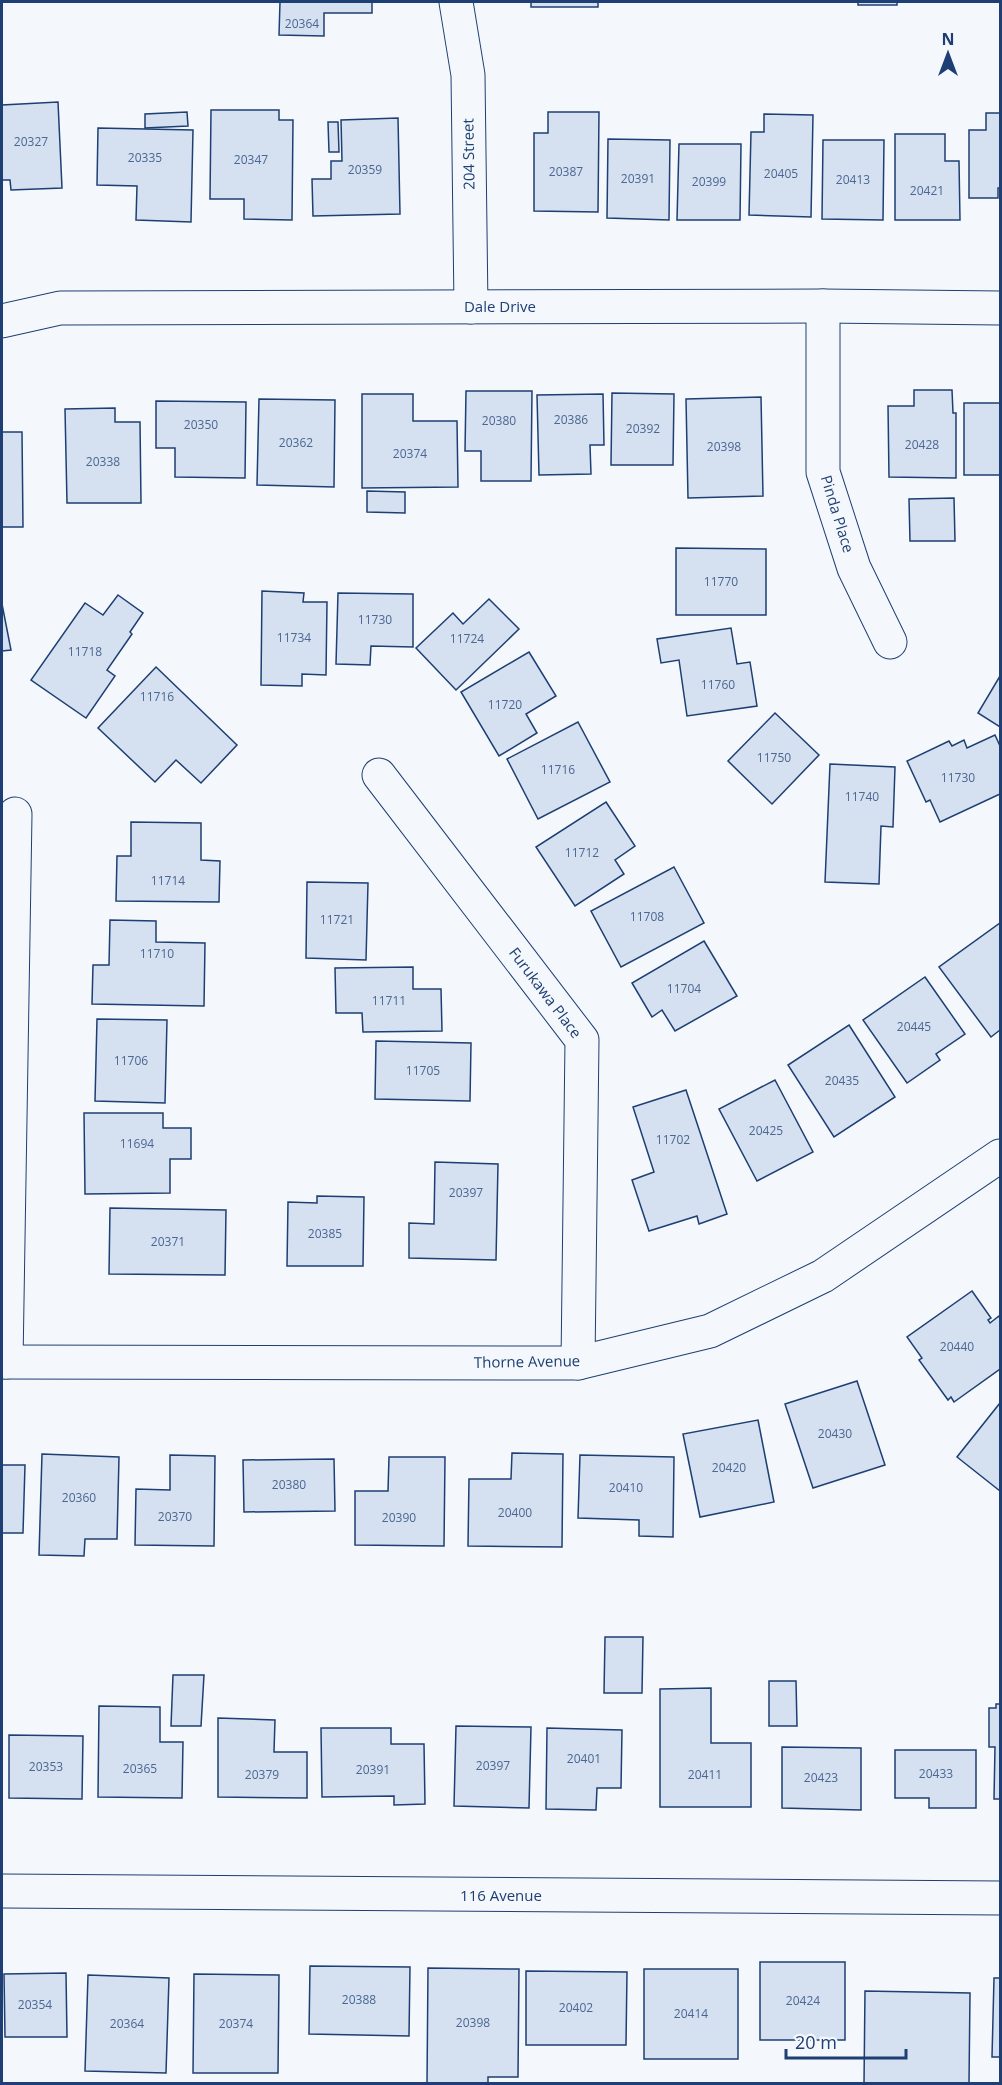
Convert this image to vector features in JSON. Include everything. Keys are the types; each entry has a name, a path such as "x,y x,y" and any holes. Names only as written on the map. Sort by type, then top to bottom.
{"street":[{"name":"204 Street","path":"456,2 468,75 471,307"},
{"name":"Dale Drive","path":"2,321 60,308 823,306 1000,308"},
{"name":"Pinda Place","path":"823,306 824,472 854,568 890,642"},
{"name":"Furukawa Place","path":"379,775 582,1040 578,1363"},
{"path":"4,1362 15,814"},
{"name":"Thorne Avenue","path":"4,1362 578,1363 710,1331 823,1276 1000,1159"},
{"name":"116 Avenue","path":"2,1891 1000,1898"}],"building":[{"path":"280,2 372,2 372,13 324,13 324,36 279,35"},
{"path":"531,2 598,2 598,7 531,7"},
{"path":"858,2 897,2 897,5 858,5"},
{"path":"58,102 62,188 11,190 10,180 2,180 2,105"},
{"path":"211,110 279,110 279,120 293,120 292,220 244,219 244,199 210,199"},
{"path":"187,112 188,126 145,128 145,114"},
{"path":"548,112 599,112 598,212 534,211 534,133 548,133"},
{"path":"986,113 1000,113 998,198 969,198 969,130 986,130"},
{"path":"764,114 813,115 811,217 749,215 751,132 764,132"},
{"path":"398,118 400,214 313,216 312,179 331,179 331,161 342,161 341,120"},
{"path":"328,122 338,122 339,152 329,152"},
{"path":"98,128 193,130 191,222 136,220 137,186 97,185"},
{"path":"895,134 945,134 945,161 959,161 960,220 895,220"},
{"path":"608,139 670,140 669,220 607,218"},
{"path":"823,140 884,140 883,220 822,219"},
{"path":"679,144 741,144 740,220 677,220"},
{"path":"914,390 952,390 953,413 956,413 956,478 889,477 888,406 914,406"},
{"path":"466,391 532,391 531,481 481,481 481,451 465,451"},
{"path":"612,393 674,394 673,465 611,465"},
{"path":"362,394 413,394 413,421 457,421 458,487 362,488"},
{"path":"603,394 604,445 590,445 591,474 539,475 537,395"},
{"path":"761,397 763,496 688,498 686,399"},
{"path":"259,399 335,400 334,487 257,485"},
{"path":"156,401 246,402 245,478 175,477 175,448 156,448"},
{"path":"964,403 1000,403 1000,475 964,475"},
{"path":"115,408 115,422 140,422 141,503 67,503 65,409"},
{"path":"2,432 22,432 23,527 2,527"},
{"path":"367,491 405,492 405,513 367,512"},
{"path":"954,498 955,541 910,541 909,499"},
{"path":"676,548 766,549 766,615 676,615"},
{"path":"262,591 304,593 303,602 327,602 326,675 302,674 302,686 261,685"},
{"path":"338,593 413,594 413,647 371,646 370,665 336,664"},
{"path":"118,595 143,613 130,632 132,634 107,670 115,676 86,718 31,680 85,603 103,615"},
{"path":"489,599 519,629 456,690 416,648 453,613 463,624"},
{"path":"2,604 11,650 2,651"},
{"path":"731,628 737,664 750,662 757,706 687,716 679,660 661,663 657,639"},
{"path":"529,652 556,696 526,714 537,733 499,756 461,692"},
{"path":"156,667 237,745 201,783 176,760 155,782 98,728"},
{"path":"1000,676 1000,727 978,713"},
{"path":"775,713 819,755 772,804 728,761"},
{"path":"578,722 610,782 538,819 507,759"},
{"path":"995,735 1000,746 1000,794 940,822 930,800 926,802 907,761 949,741 952,746 964,740 967,748"},
{"path":"830,764 895,767 893,827 881,826 879,884 825,882"},
{"path":"606,802 635,846 615,860 624,874 575,906 536,847"},
{"path":"131,822 201,823 201,860 220,861 219,902 116,901 117,856 131,856"},
{"path":"674,867 704,923 621,967 591,911"},
{"path":"307,882 368,883 366,960 306,958"},
{"path":"110,920 156,921 156,942 205,943 204,1006 92,1004 93,965 109,965"},
{"path":"1000,923 1000,1030 991,1037 939,967"},
{"path":"704,941 737,996 675,1031 662,1010 652,1017 632,983"},
{"path":"413,967 413,989 441,989 442,1031 363,1032 362,1013 336,1013 335,968"},
{"path":"925,977 965,1034 936,1054 940,1060 907,1083 863,1020"},
{"path":"97,1019 167,1020 165,1103 95,1101"},
{"path":"849,1025 895,1097 834,1137 788,1065"},
{"path":"376,1041 471,1043 470,1101 375,1099"},
{"path":"775,1080 813,1152 757,1181 719,1109"},
{"path":"686,1090 727,1214 699,1224 697,1216 649,1231 632,1180 654,1172 633,1107"},
{"path":"84,1113 163,1113 163,1128 191,1128 191,1159 170,1159 170,1193 85,1194"},
{"path":"435,1162 498,1164 496,1260 409,1258 409,1223 434,1224"},
{"path":"317,1196 364,1197 363,1266 287,1266 288,1202 317,1203"},
{"path":"110,1208 226,1210 225,1275 109,1274"},
{"path":"972,1291 991,1318 988,1320 990,1323 999,1316 1000,1369 954,1402 951,1397 948,1400 919,1360 922,1358 907,1337"},
{"path":"857,1381 885,1465 813,1488 785,1404"},
{"path":"1000,1403 1000,1491 957,1457"},
{"path":"758,1420 774,1502 700,1517 683,1434"},
{"path":"512,1453 563,1454 562,1547 468,1546 469,1479 511,1479"},
{"path":"42,1454 119,1457 117,1539 85,1539 84,1556 39,1555"},
{"path":"170,1455 215,1456 214,1546 135,1545 136,1489 170,1490"},
{"path":"580,1455 674,1457 673,1537 639,1536 639,1520 578,1518"},
{"path":"389,1457 445,1457 444,1546 355,1545 355,1491 388,1491"},
{"path":"334,1459 335,1511 244,1512 243,1460"},
{"path":"2,1465 25,1465 23,1533 2,1533"},
{"path":"605,1637 643,1637 642,1693 604,1693"},
{"path":"173,1675 204,1675 201,1726 171,1726"},
{"path":"769,1681 796,1681 797,1726 769,1726"},
{"path":"711,1688 711,1743 751,1743 751,1807 660,1807 660,1689"},
{"path":"996,1704 1000,1704 1000,1799 994,1799 995,1747 989,1747 989,1708 996,1708"},
{"path":"99,1706 160,1707 160,1742 183,1742 182,1798 98,1797"},
{"path":"218,1718 275,1720 274,1752 307,1752 307,1798 218,1797"},
{"path":"456,1726 531,1727 529,1808 454,1806"},
{"path":"321,1728 391,1728 391,1744 424,1744 425,1804 394,1805 394,1796 322,1797"},
{"path":"547,1728 622,1730 621,1788 597,1788 596,1810 546,1809"},
{"path":"9,1735 83,1736 82,1799 9,1798"},
{"path":"782,1747 861,1748 861,1810 782,1808"},
{"path":"895,1750 976,1750 976,1808 929,1808 929,1798 895,1798"},
{"path":"760,1962 845,1962 845,2040 760,2040"},
{"path":"310,1966 410,1967 409,2036 309,2034"},
{"path":"428,1968 519,1969 518,2077 488,2077 488,2084 427,2084"},
{"path":"644,1969 738,1969 738,2059 644,2059"},
{"path":"526,1971 627,1972 626,2045 526,2045"},
{"path":"66,1973 67,2037 5,2037 4,1974"},
{"path":"194,1974 279,1975 278,2073 193,2073"},
{"path":"88,1975 169,1978 166,2073 85,2071"},
{"path":"994,1978 1000,1978 1000,2057 992,2057"},
{"path":"865,1991 970,1993 969,2084 864,2084"}]}
